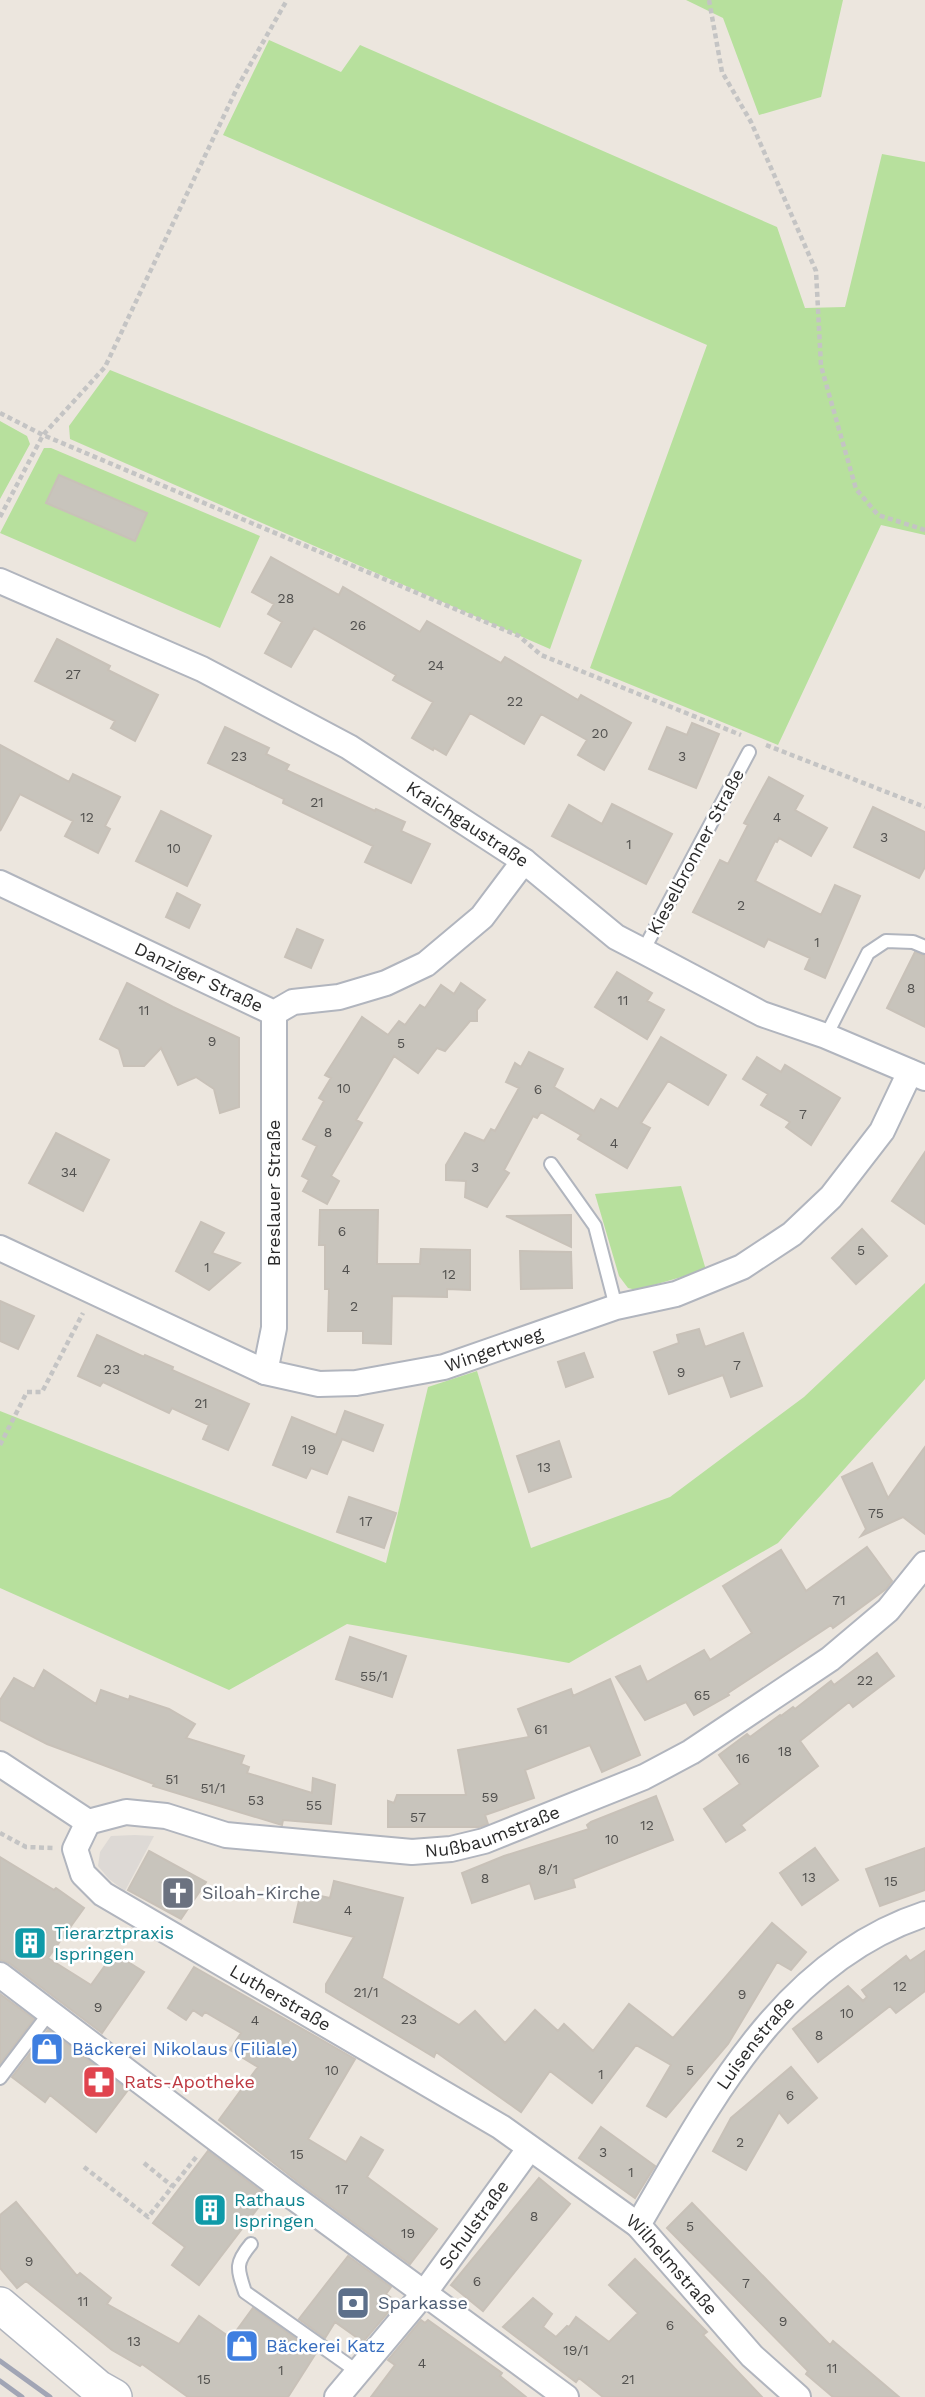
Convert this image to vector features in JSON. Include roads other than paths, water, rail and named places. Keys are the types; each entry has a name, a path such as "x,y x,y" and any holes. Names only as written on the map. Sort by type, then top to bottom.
{"main road":[{"path":"0,2305 98,2388 114,2397"}],"street":[{"name":"Kraichgaustraße","path":"0,581 202,669 349,747 524,861 616,937 762,1014 827,1037 918,1075"},
{"name":"Danziger Straße","path":"0,883 274,1013 293,1002 339,997 386,983 426,964 482,917 524,861"},
{"name":"Breslauer Straße","path":"265,1371 274,1328 274,1013"},
{"name":"Wingertweg","path":"0,1248 265,1371 319,1384 356,1383 444,1367 616,1307 676,1294 742,1267 792,1234 831,1197 882,1131 918,1075"},
{"name":"Nußbaumstraße","path":"88,1822 126,1812 166,1816 226,1835 412,1852 451,1849 484,1842 643,1777 691,1752 830,1659 888,1610 925,1564"},
{"path":"0,1764 88,1822"},
{"name":"Lutherstraße","path":"88,1822 75,1849 83,1874 103,1894 500,2127 529,2149"},
{"name":"Luisenstraße","path":"638,2225 716,2092 760,2034 802,1988 842,1955 899,1923 925,1914"},
{"path":"0,1975 212,2136 566,2397"},
{"name":"Wilhelmstraße","path":"529,2149 638,2225 752,2356 798,2397"},
{"name":"Schulstraße","path":"337,2397 425,2292 529,2149"}],"lane":[{"name":"Kieselbronner Straße","path":"643,951 752,747"},
{"path":"827,1037 868,953 886,941 913,942 925,947"},
{"path":"551,1164 594,1226 616,1307"},
{"path":"0,2078 50,2012"},
{"path":"251,2244 239,2258 239,2276 244,2292 358,2372"}],"railway":[{"path":"0,2361 50,2397"},
{"path":"0,2381 22,2397"}],"place":[{"name":"Siloah-Kirche","path":"178,1893"},
{"name":"Tierarztpraxis Ispringen","path":"30,1943"},
{"name":"Bäckerei Nikolaus (Filiale)","path":"47,2049"},
{"name":"Rats-Apotheke","path":"99,2082"},
{"name":"Rathaus Ispringen","path":"210,2210"},
{"name":"Sparkasse","path":"353,2303"},
{"name":"Bäckerei Katz","path":"242,2346"}]}
